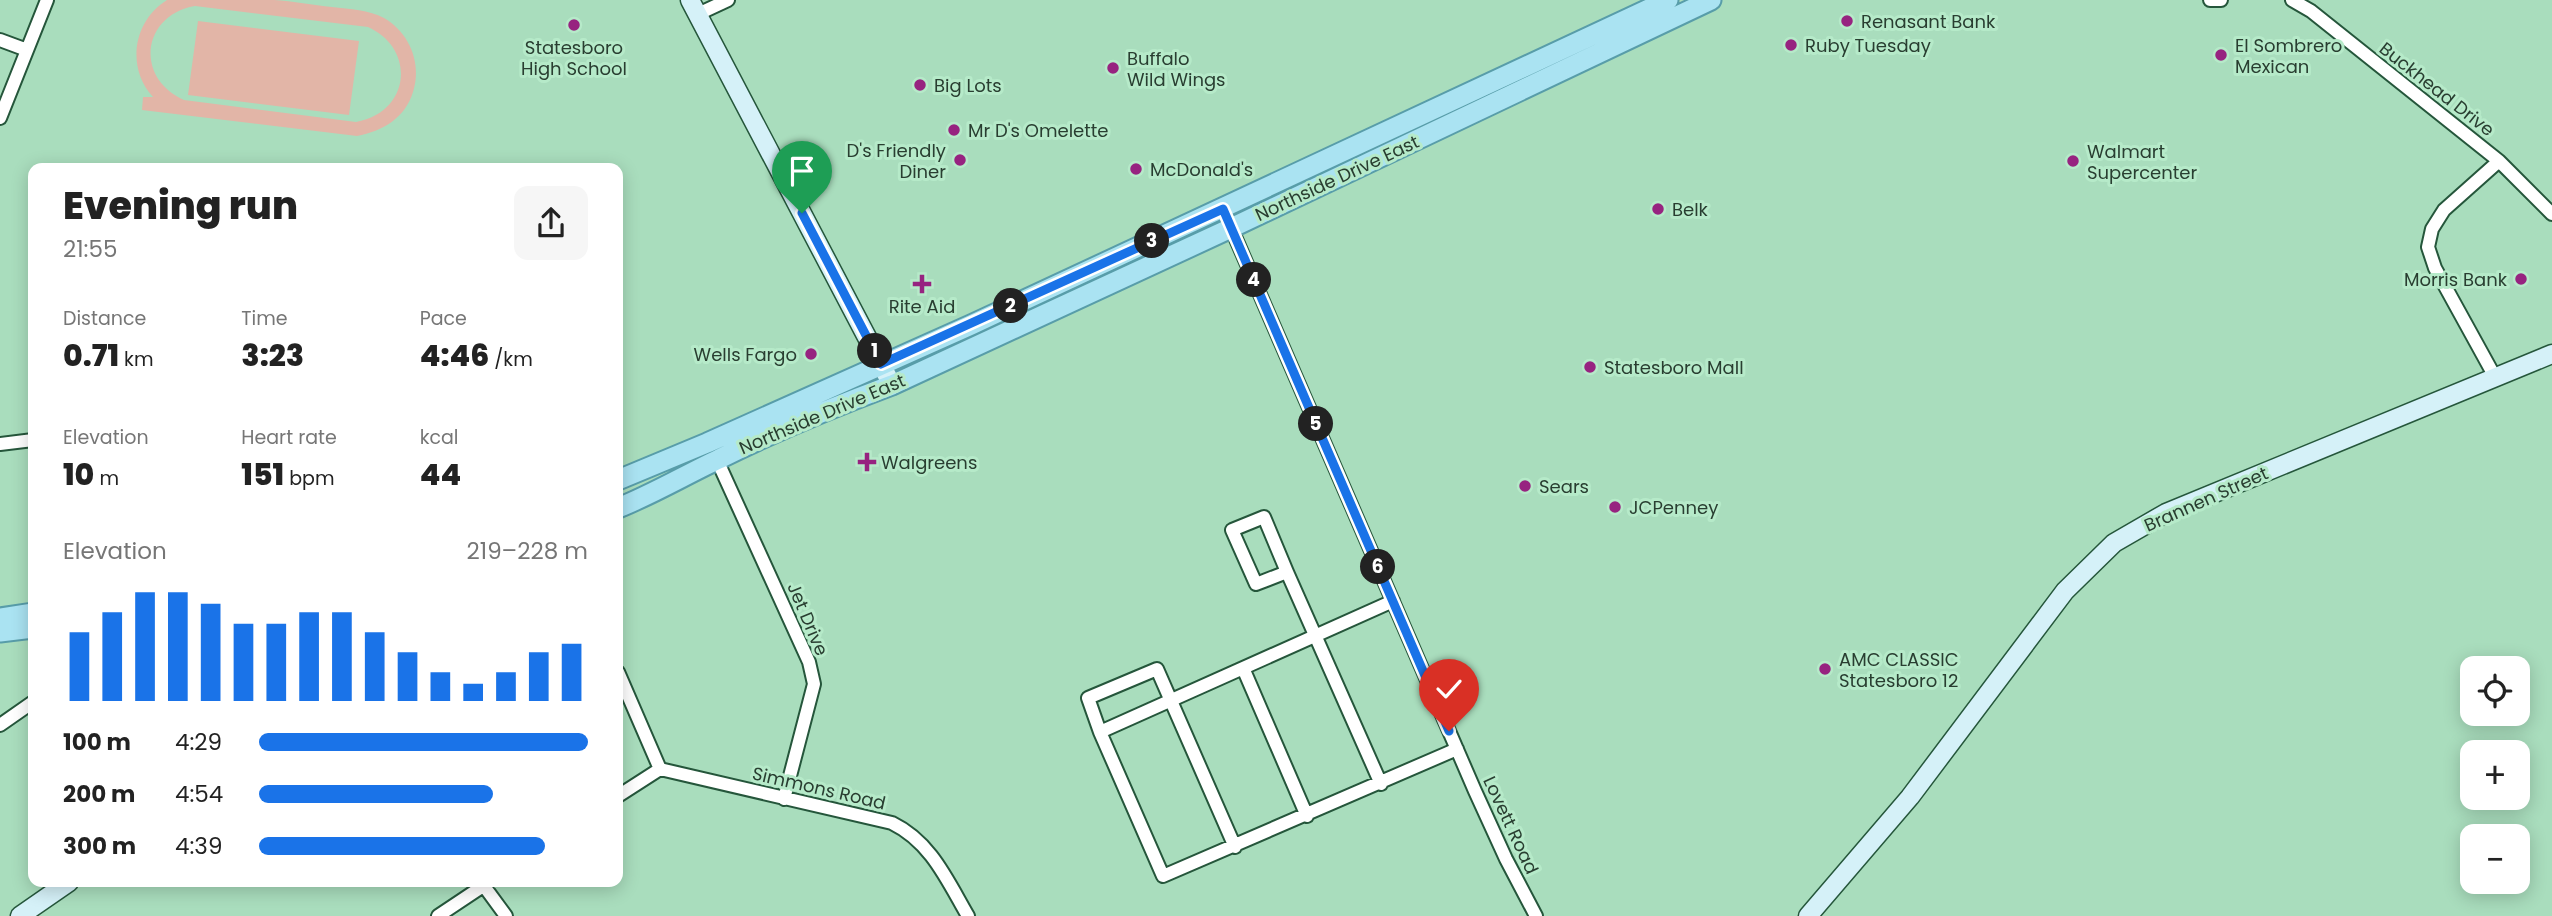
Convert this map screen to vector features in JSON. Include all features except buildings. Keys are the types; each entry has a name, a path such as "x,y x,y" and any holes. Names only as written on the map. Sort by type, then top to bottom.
{"main road":[{"name":"Northside Drive East","path":"623,478 707,443 1223,209 1668,0"},
{"name":"Northside Drive East","path":"623,506 718,460 834,407 892,385 1231,228 1711,0"},
{"path":"0,618 28,614"},
{"path":"0,632 28,629"}],"street":[{"path":"0,118 47,0"},
{"path":"728,0 694,7 892,385"},
{"path":"2210,0 2221,0"},
{"name":"Buckhead Drive","path":"2292,0 2311,11 2499,160 2552,214"},
{"path":"0,40 27,50"},
{"path":"2495,377 2435,268 2428,247 2432,229 2444,210 2499,160"},
{"name":"Lovett Road","path":"1223,209 1457,749 1506,859 1536,916"},
{"name":"Brannen Street","path":"1808,916 1910,797 2065,591 2114,543 2166,513 2552,354"},
{"path":"0,443 28,440"},
{"name":"Jet Drive","path":"718,460 809,662 814,684 784,799"},
{"path":"1287,572 1256,584 1232,530 1264,517 1381,784"},
{"path":"1100,732 1393,601"},
{"path":"1243,668 1307,816"},
{"path":"1235,847 1157,669 1088,698 1100,732 1163,876 1235,847 1307,816 1457,749"},
{"path":"623,684 660,769 623,793"},
{"path":"0,725 28,705"},
{"name":"Simmons Road","path":"660,769 892,822 908,830 925,845 968,916"},
{"path":"20,916 62,887"},
{"path":"438,916 482,887"},
{"path":"488,887 506,916"}],"shaded area":[{"path":"167,0 274,0 372,13 393,24 412,50 416,71 413,92 405,109 392,122 376,131 357,136 142,110 143,97 153,97 139,73 137,46 147,20","holes":["195,6 368,27 384,37 394,50 400,64 401,79 388,106 374,116 356,122 184,100 168,90 157,77 152,63 151,48 155,34 164,21 177,12"]},
{"path":"198,21 359,41 349,115 188,95"}],"place":[{"name":"Renasant Bank","path":"1847,21"},
{"name":"Statesboro High School","path":"574,25"},
{"name":"Ruby Tuesday","path":"1791,45"},
{"name":"El Sombrero Mexican","path":"2221,55"},
{"name":"Buffalo Wild Wings","path":"1113,68"},
{"name":"Big Lots","path":"920,85"},
{"name":"Mr D's Omelette","path":"954,130"},
{"name":"D's Friendly Diner","path":"960,160"},
{"name":"Walmart Supercenter","path":"2073,161"},
{"name":"McDonald's","path":"1136,169"},
{"name":"Belk","path":"1658,209"},
{"name":"Morris Bank","path":"2521,279"},
{"name":"Rite Aid","path":"922,284"},
{"name":"Wells Fargo","path":"811,354"},
{"name":"Statesboro Mall","path":"1590,367"},
{"name":"Walgreens","path":"867,462"},
{"name":"Sears","path":"1525,486"},
{"name":"JCPenney","path":"1615,507"},
{"name":"AMC CLASSIC Statesboro 12","path":"1825,669"}],"route":[{"path":"802,213 881,364 1223,209 1449,731"}]}
